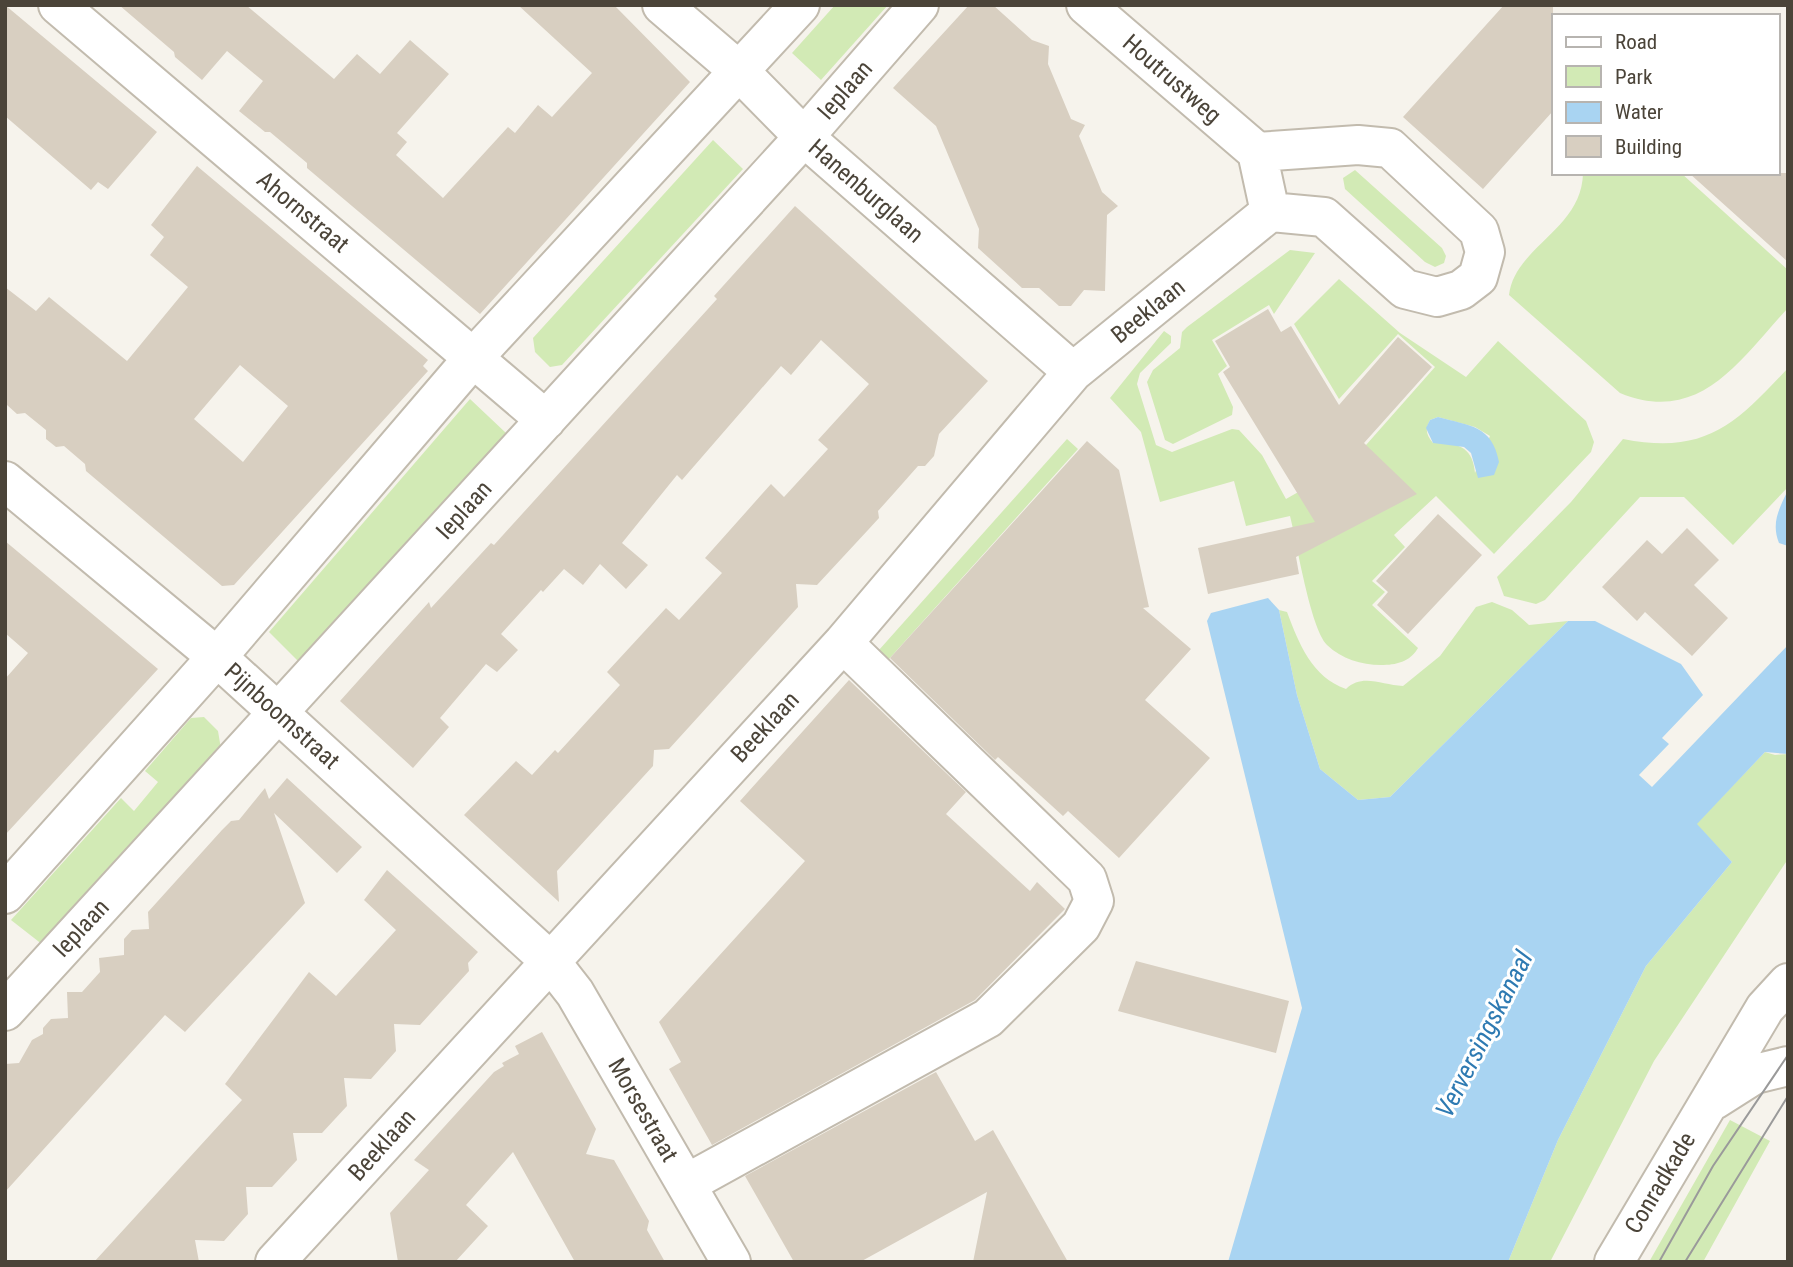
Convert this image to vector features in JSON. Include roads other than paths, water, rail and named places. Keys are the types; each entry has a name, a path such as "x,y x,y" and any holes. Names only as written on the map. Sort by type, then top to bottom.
{"street":[{"name":"Ahornstraat","path":"58,5 546,420"},
{"path":"5,894 217,657 474,357 800,5"},
{"name":"Ieplaan","path":"12,992 280,712 804,137 919,5"},
{"name":"Houtrustweg","path":"1086,5 1257,152"},
{"name":"Hanenburglaan","path":"664,7 739,71 804,137 1065,382"},
{"path":"1358,145 1390,148 1479,231 1485,252 1478,277 1461,289 1437,296 1405,289 1324,216 1270,212 1257,152 1358,145"},
{"name":"Beeklaan","path":"275,1262 843,643 1065,382 1270,212"},
{"name":"Pijnboomstraat","path":"5,481 280,712 550,961"},
{"path":"686,1184 988,1018 1081,926 1094,901 1087,879 843,643"},
{"name":"Morsestraat","path":"550,961 575,993 731,1262"},
{"name":"Conradkade","path":"1777,996 1768,1025 1777,1044 1788,1054"},
{"name":"Conradkade","path":"1614,1262 1707,1105 1777,996"},
{"name":"Conradkade","path":"1707,1105 1755,1074 1788,1066"}],"water":[{"path":"1438,417 1470,425 1485,434 1496,450 1499,462 1494,475 1478,478 1471,453 1464,447 1433,443 1426,428 1430,420"},
{"path":"1788,490 1788,546 1779,543 1776,522"},
{"name":"Verversingskanaal","path":"1268,598 1279,610 1297,695 1320,769 1358,800 1390,797 1568,621 1595,621 1681,664 1703,695 1662,738 1669,744 1639,775 1652,787 1788,645 1788,754 1765,752 1697,824 1732,862 1646,966 1558,1140 1508,1262 1228,1262 1302,1008 1207,621 1211,613"}],"tram line":[{"path":"1659,1262 1713,1166 1788,1055"},
{"path":"1685,1262 1788,1096"}]}
